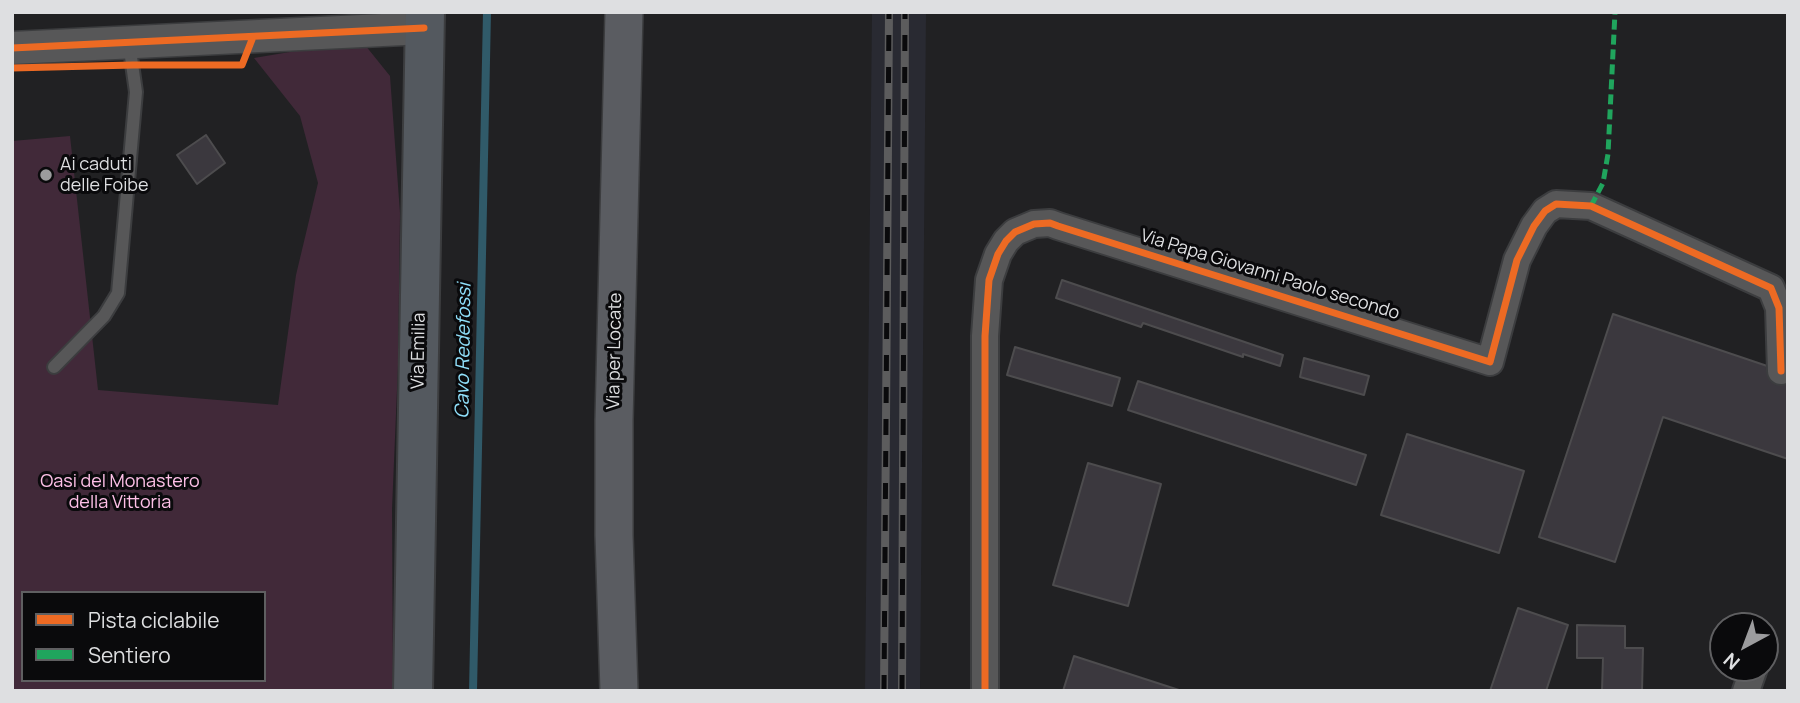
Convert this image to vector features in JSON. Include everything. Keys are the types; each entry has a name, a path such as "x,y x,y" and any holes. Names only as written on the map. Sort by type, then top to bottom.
{"main road":[{"name":"Via per Locate","path":"619,691 614,535 614,420 624,12"},
{"name":"Via Emilia","path":"414,691 424,20"}],"street":[{"path":"12,48 424,20"},
{"name":"Via Papa Giovanni Paolo secondo","path":"985,691 985,336 989,280 998,254 1006,241 1016,232 1034,224 1050,223 1490,362 1517,260 1534,226 1545,211 1556,204 1591,206 1771,288 1779,308 1782,371"}],"lane":[{"path":"54,367 104,316 118,293 136,92 129,42"}],"shaded area":[{"path":"872,12 926,12 920,691 865,691"}],"green space":[{"name":"Oasi del Monastero della Vittoria","path":"361,40 390,76 400,213 398,366 392,509 393,691 12,691 12,141 70,136 98,390 278,405 296,275 318,183 300,116 254,58"}],"building":[{"path":"206,135 225,163 197,184 177,155"},
{"path":"1062,280 1283,355 1280,366 1243,354 1243,357 1143,323 1141,327 1056,298"},
{"path":"1613,314 1788,373 1788,459 1663,417 1615,562 1539,537"},
{"path":"1015,347 1120,378 1112,406 1007,375"},
{"path":"1304,358 1369,376 1364,395 1300,377"},
{"path":"1138,381 1366,455 1356,485 1128,410"},
{"path":"1407,434 1524,471 1499,553 1381,515"},
{"path":"1088,463 1161,484 1128,606 1053,585"},
{"path":"1518,608 1568,625 1546,691 1490,691"},
{"path":"1577,625 1625,626 1625,648 1643,648 1642,691 1602,691 1603,658 1577,658"},
{"path":"1074,656 1182,691 1063,691"}],"waterway":[{"name":"Cavo Redefossi","path":"473,691 487,12"}],"railway":[{"path":"884,691 889,12"},
{"path":"902,691 905,12"}],"marked path":[{"path":"1591,206 1603,183 1608,154 1615,12"}],"cycle path":[{"path":"12,48 424,28"},
{"path":"12,68 242,65 253,37"},
{"path":"985,691 985,336 989,280 998,254 1006,241 1015,232 1034,224 1050,223 1490,362 1517,260 1534,226 1545,211 1556,204 1591,206 1771,288 1779,308 1781,371"}],"place":[{"name":"Ai caduti delle Foibe","path":"46,175"}]}
